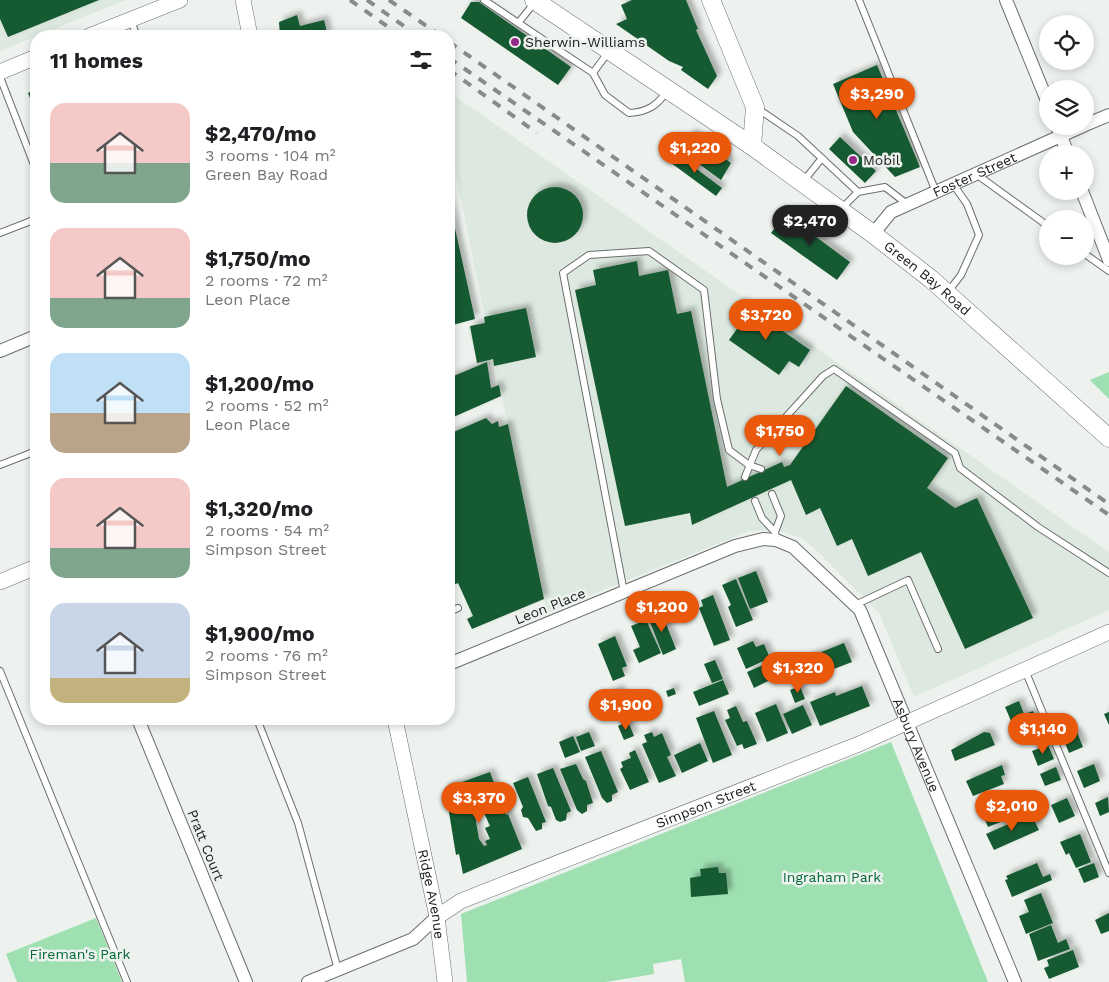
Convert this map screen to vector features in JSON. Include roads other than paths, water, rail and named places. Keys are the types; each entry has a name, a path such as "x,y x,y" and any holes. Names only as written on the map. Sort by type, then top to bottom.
{"main road":[{"path":"711,0 755,107 752,146"},
{"name":"Green Bay Road","path":"535,1 752,146 873,234 947,293 1109,438"}],"street":[{"path":"104,30 180,0"},
{"path":"243,0 249,30"},
{"path":"1006,0 1039,81"},
{"path":"0,72 30,60"},
{"name":"Foster Street","path":"1094,122 1109,115"},
{"name":"Foster Street","path":"873,234 891,212 976,174 1051,135"},
{"path":"1086,200 1109,260"},
{"path":"0,351 30,338"},
{"name":"Leon Place","path":"455,662 735,546 776,536"},
{"name":"Asbury Avenue","path":"776,536 793,547 860,610 1016,982"},
{"path":"0,582 30,570"},
{"name":"Simpson Street","path":"308,982 331,975 413,939 437,917 461,901 858,744 1109,632"},
{"name":"Pratt Court","path":"140,725 246,982"},
{"name":"Ridge Avenue","path":"396,725 437,917 445,982"}],"lane":[{"path":"484,0 593,73 606,95 629,113 645,112 660,102 668,90"},
{"path":"859,0 936,192"},
{"path":"519,22 535,1"},
{"path":"130,20 135,30"},
{"path":"593,73 609,50"},
{"path":"0,77 30,154"},
{"path":"755,107 798,136 858,192"},
{"path":"802,183 822,158"},
{"path":"976,174 1039,220"},
{"path":"947,293 961,275 978,235 967,204 952,184"},
{"path":"840,210 858,192 885,187 907,204"},
{"path":"0,233 30,220"},
{"path":"624,592 563,273 589,255 649,251 704,290 718,399 729,450 749,465 761,469"},
{"path":"1094,260 1109,271"},
{"path":"744,477 756,450 823,376 834,369 955,453 960,468 1038,528 1109,573"},
{"path":"0,465 30,453"},
{"path":"772,494 782,516 776,536"},
{"path":"755,501 762,518 776,536"},
{"path":"855,605 908,580 938,649"},
{"path":"1025,670 1109,873"},
{"path":"0,671 127,982"},
{"path":"259,725 298,823 331,975"}],"railway":[{"path":"350,0 392,30"},
{"path":"367,0 410,30"},
{"path":"389,0 432,30"},
{"path":"455,46 1109,504"},
{"path":"455,62 1109,515"},
{"path":"455,74 537,133"}],"place":[{"name":"Sherwin-Williams","path":"515,42"},
{"name":"Mobil","path":"853,160"}],"park label":[{"name":"Ingraham Park","path":"832,877"},
{"name":"Fireman's Park","path":"80,954"}]}
